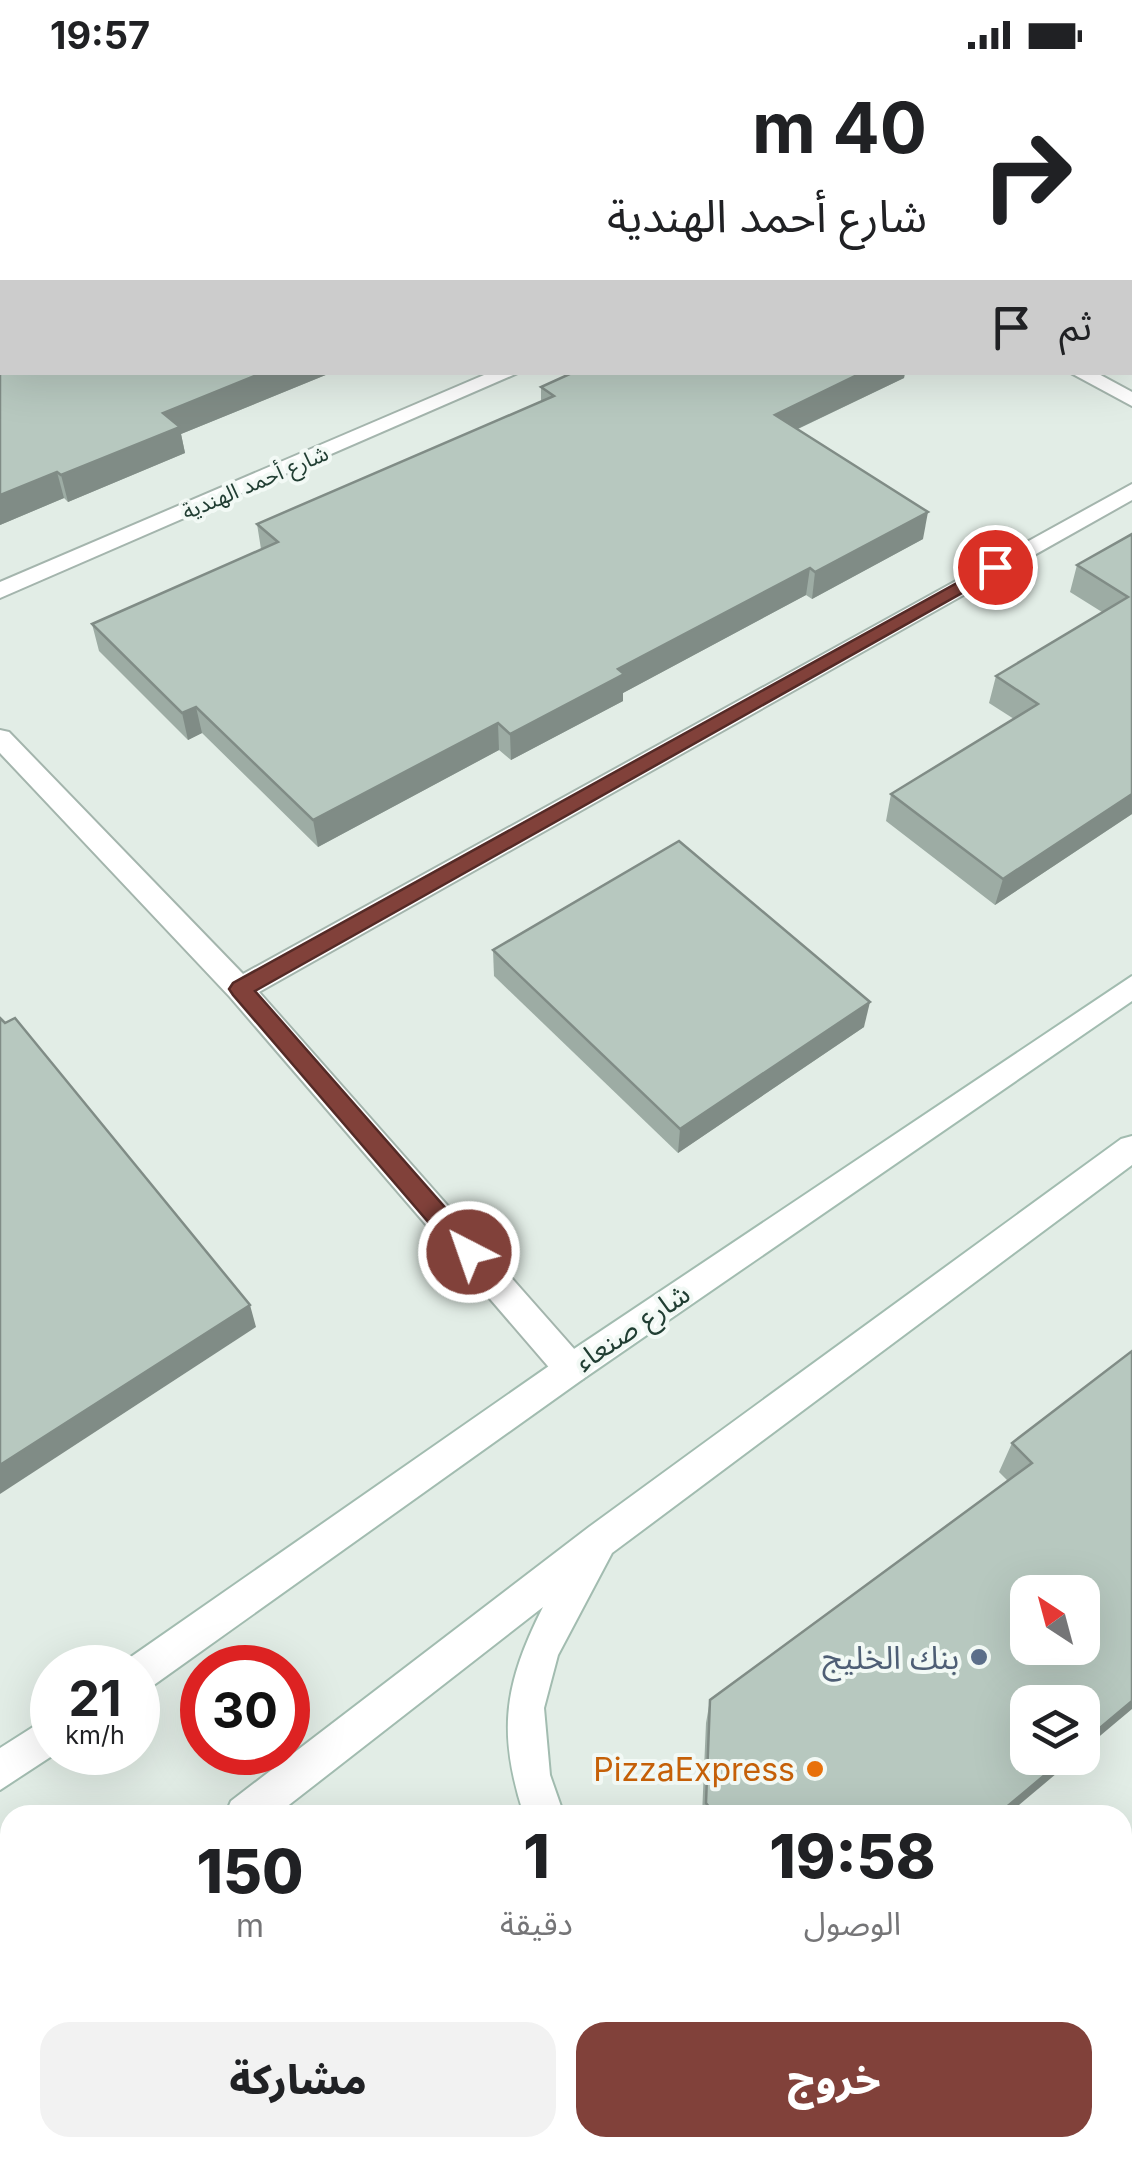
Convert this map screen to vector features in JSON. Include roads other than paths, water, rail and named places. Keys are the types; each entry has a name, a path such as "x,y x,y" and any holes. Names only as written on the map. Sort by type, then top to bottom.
{"street":[{"name":"شارع أحمد الهندية","path":"0,592 503,375"},
{"path":"1084,375 1132,400"},
{"path":"240,989 1132,490"},
{"path":"0,738 240,989 571,1368"},
{"name":"شارع صنعاء","path":"160,1658 571,1368 1124,998"},
{"path":"258,1805 602,1539 1132,1148"},
{"path":"540,1805 528,1774 523,1697 541,1644 602,1539"},
{"path":"0,1771 30,1750"}],"place":[{"name":"بنك الخليج","path":"979,1657"},
{"name":"PizzaExpress","path":"815,1769"}]}
